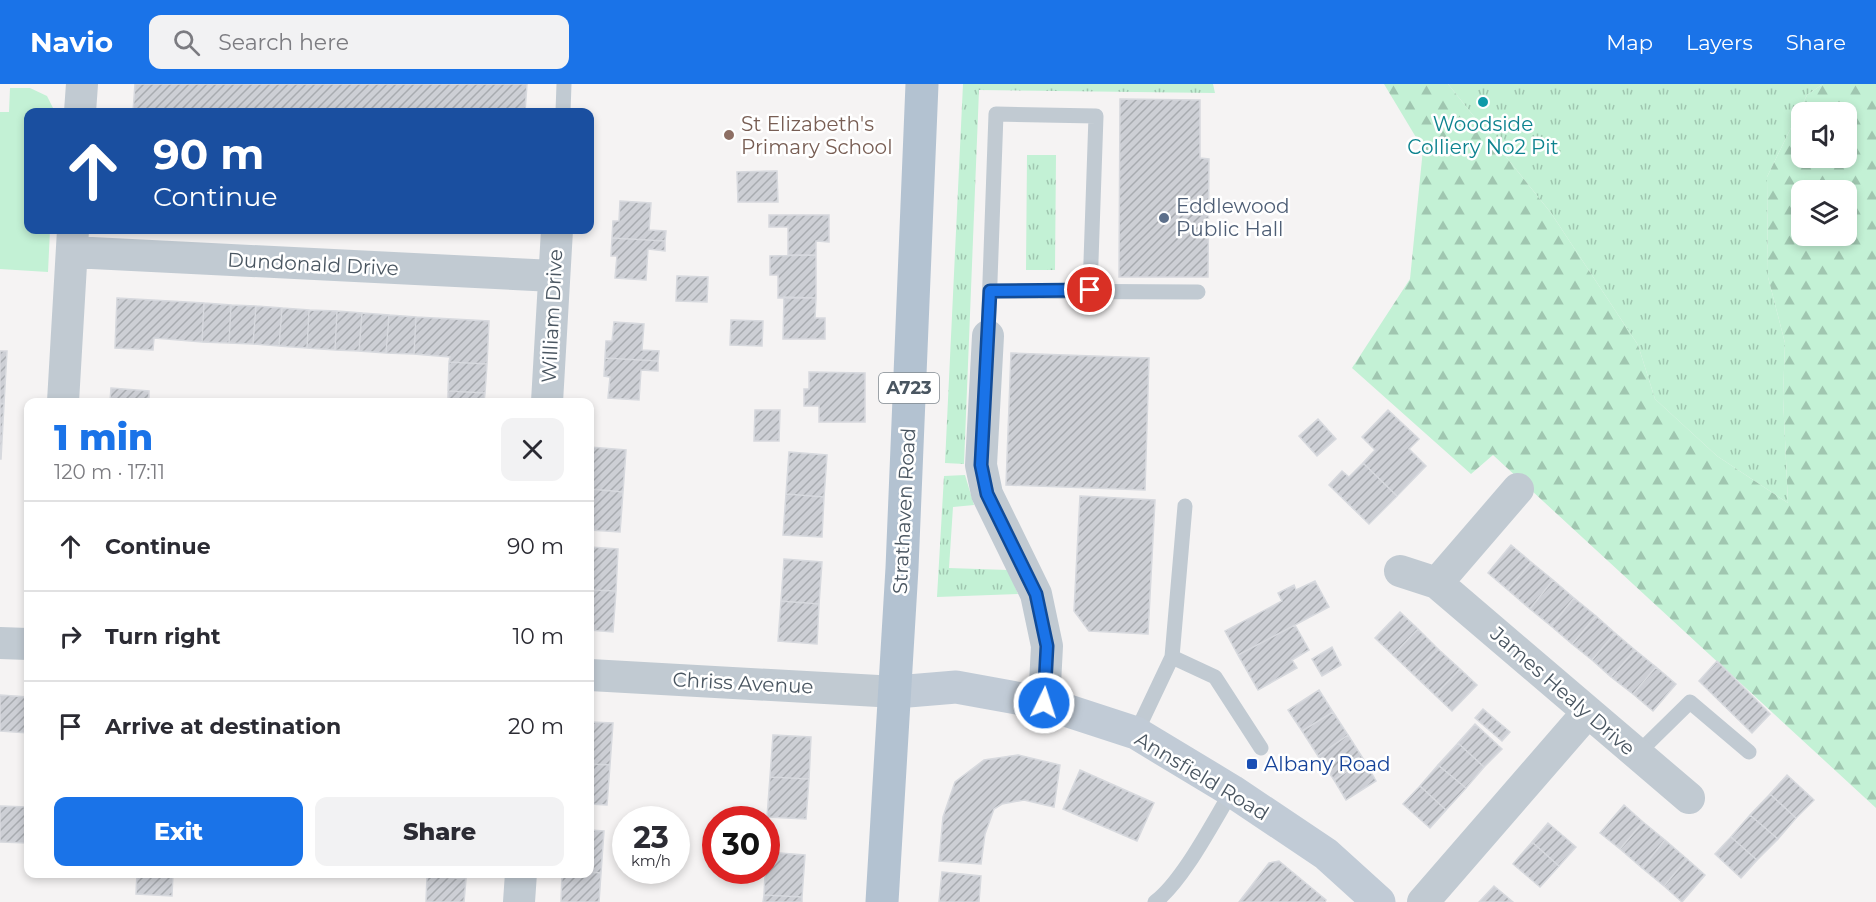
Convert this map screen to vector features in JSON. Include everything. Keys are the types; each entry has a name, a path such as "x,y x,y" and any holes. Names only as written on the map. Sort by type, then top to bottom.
{"main road":[{"name":"Strathaven Road","path":"882,902 896,692 922,84"}],"street":[{"path":"80,108 82,84"},
{"name":"William Drive","path":"547,398 557,234"},
{"path":"63,398 72,241"},
{"name":"Dundonald Drive","path":"72,241 554,276"},
{"path":"988,336 981,465 987,494 1036,594 1047,646 1044,703"},
{"path":"1437,583 1518,489"},
{"name":"James Healy Drive","path":"1400,571 1437,583 1689,798"},
{"path":"0,643 24,644"},
{"name":"Chriss Avenue","path":"594,675 896,692"},
{"name":"Annsfield Road","path":"896,692 956,687 1044,703 1136,734 1232,790 1326,855 1379,902"},
{"path":"1423,902 1587,712"},
{"path":"519,902 521,878"}],"lane":[{"path":"563,108 564,84"},
{"path":"988,336 996,114 1096,116 1090,290"},
{"path":"990,291 1198,292"},
{"path":"1136,734 1172,657 1185,507"},
{"path":"1172,657 1215,677 1261,748"},
{"path":"1637,754 1690,702 1749,752"},
{"path":"1155,902 1166,894 1202,841 1232,790"}],"green space":[{"path":"963,84 1213,84 1215,93 979,90 964,464 945,463"},
{"path":"1384,84 1448,84 1551,213 1638,345 1655,399 1717,456 1788,503 1783,397 1785,343 1768,277 1767,177 1791,128 1791,168 1857,168 1857,102 1804,102 1807,95 1823,84 1876,84 1876,808 1493,455 1471,474 1352,368 1410,279 1423,149"},
{"path":"1448,84 1823,84 1807,95 1804,102 1791,102 1791,128 1767,177 1768,277 1785,343 1783,397 1788,503 1717,456 1655,399 1638,345 1551,213"},
{"path":"10,88 30,88 47,96 53,108 24,108 24,234 50,234 48,272 0,269 0,112 9,112"},
{"path":"1027,155 1056,155 1055,270 1026,270"},
{"path":"965,475 974,505 953,507 949,568 1008,570 1018,594 937,597 944,476"}],"building":[{"path":"135,84 527,84 525,108 133,108"},
{"name":"Eddlewood Public Hall","path":"1120,99 1200,100 1200,158 1209,159 1208,277 1119,277"},
{"path":"777,171 778,202 738,202 737,172"},
{"path":"620,201 651,203 649,230 666,231 665,241 612,238 613,221 619,221"},
{"path":"769,215 829,215 829,242 816,241 816,255 788,255 788,227 769,227"},
{"path":"612,238 665,241 665,251 648,249 646,280 615,278 617,256 611,256"},
{"path":"816,255 816,298 778,298 778,275 770,275 770,256"},
{"path":"677,276 708,277 707,302 676,301"},
{"path":"784,297 816,298 815,318 825,318 825,339 783,339"},
{"path":"117,298 204,303 202,342 154,338 153,350 115,348"},
{"path":"204,303 231,305 229,343 202,342"},
{"path":"231,305 256,306 253,344 229,343"},
{"path":"256,306 282,308 279,346 253,344"},
{"path":"282,308 309,310 307,348 279,346"},
{"path":"309,310 337,311 335,350 307,348"},
{"path":"337,311 362,313 359,351 335,350"},
{"path":"362,313 389,315 386,353 359,351"},
{"path":"389,315 416,317 414,354 386,353"},
{"path":"416,317 489,321 487,364 449,362 450,357 414,354"},
{"path":"731,320 763,321 762,346 730,345"},
{"path":"614,322 644,324 642,350 659,351 658,361 605,358 606,341 612,341"},
{"path":"0,351 7,351 4,404 0,403"},
{"path":"1011,353 1149,358 1145,490 1006,485"},
{"path":"605,358 658,361 658,371 641,370 639,400 608,398 610,377 604,376"},
{"path":"449,362 487,364 485,393 448,391"},
{"path":"809,372 865,373 865,422 819,422 819,406 804,406 804,389 809,389"},
{"path":"111,388 149,391 149,398 110,398"},
{"path":"448,391 485,393 484,398 448,398"},
{"path":"0,403 4,404 1,459 0,459"},
{"path":"755,410 780,410 779,441 754,441"},
{"path":"1388,410 1419,439 1409,449 1426,466 1397,496 1363,463 1375,450 1362,437"},
{"path":"1318,419 1336,439 1317,456 1299,436"},
{"path":"594,447 626,450 623,492 594,489"},
{"path":"789,452 827,455 824,497 786,494"},
{"path":"1363,463 1397,496 1369,524 1329,485 1342,471 1349,477"},
{"path":"594,489 623,492 620,532 594,530"},
{"path":"786,494 824,497 822,537 783,535"},
{"path":"1080,496 1155,500 1148,634 1089,631 1074,611"},
{"path":"1511,545 1531,562 1508,590 1488,573"},
{"path":"594,547 618,549 616,591 594,590"},
{"path":"784,559 822,562 819,604 781,601"},
{"path":"1531,562 1553,580 1530,609 1508,590"},
{"path":"1553,580 1574,598 1551,626 1530,609"},
{"path":"1315,581 1329,607 1238,655 1225,631 1282,601 1278,593 1294,585 1296,590"},
{"path":"594,590 616,591 613,632 594,630"},
{"path":"1574,598 1596,616 1572,644 1551,626"},
{"path":"781,601 819,604 817,644 778,641"},
{"path":"1400,612 1418,629 1393,655 1375,638"},
{"path":"1596,616 1615,633 1592,660 1572,644"},
{"path":"1295,625 1309,650 1292,660 1297,668 1258,690 1238,655"},
{"path":"1418,629 1438,649 1414,675 1393,655"},
{"path":"1615,633 1635,650 1611,677 1592,660"},
{"path":"1332,647 1341,665 1322,676 1312,659"},
{"path":"1438,649 1460,669 1435,695 1414,675"},
{"path":"1635,650 1656,667 1633,694 1611,677"},
{"path":"1717,661 1770,714 1752,733 1699,681"},
{"path":"1656,667 1676,684 1653,711 1633,694"},
{"path":"1460,669 1477,685 1452,711 1435,695"},
{"path":"1319,690 1333,712 1302,731 1288,710"},
{"path":"0,695 24,697 24,733 0,731"},
{"path":"1483,709 1510,732 1502,741 1475,718"},
{"path":"1333,712 1348,735 1318,756 1302,731"},
{"path":"594,722 613,723 610,765 594,764"},
{"path":"1475,724 1502,749 1484,767 1458,743"},
{"path":"773,735 811,737 809,779 770,777"},
{"path":"1348,735 1364,760 1334,780 1318,756"},
{"path":"1458,743 1484,767 1466,788 1438,765"},
{"path":"1018,755 1060,765 1054,807 1024,800 1002,804 994,809 985,834 981,864 939,861 943,817 955,782 984,760"},
{"path":"1364,760 1376,781 1346,800 1334,780"},
{"path":"594,764 610,765 607,805 594,804"},
{"path":"1438,765 1466,788 1446,810 1420,786"},
{"path":"1080,770 1154,803 1137,841 1063,809"},
{"path":"1787,775 1814,800 1796,818 1770,794"},
{"path":"770,777 809,779 806,819 780,818 780,806 768,806"},
{"path":"1420,786 1446,810 1430,828 1403,804"},
{"path":"1770,794 1796,818 1778,839 1750,815"},
{"path":"1624,805 1643,822 1620,849 1600,833"},
{"path":"0,806 24,807 24,843 0,842"},
{"path":"1750,815 1778,839 1757,860 1731,837"},
{"path":"1643,822 1665,840 1642,868 1620,849"},
{"path":"1548,823 1576,847 1559,866 1532,842"},
{"path":"594,830 604,831 601,873 594,872"},
{"path":"1731,837 1757,860 1741,878 1715,854"},
{"path":"1665,840 1687,859 1664,886 1642,868"},
{"path":"1532,842 1559,866 1540,887 1513,864"},
{"path":"780,853 805,855 802,897 764,895 765,884 780,884"},
{"path":"1687,859 1705,875 1682,902 1664,886"},
{"path":"1279,861 1326,900 1325,902 1239,902 1269,863"},
{"path":"594,872 601,873 599,902 561,902 562,878 594,878"},
{"path":"942,872 981,876 979,902 939,902"},
{"path":"137,878 173,878 172,896 136,894"},
{"path":"427,878 466,879 464,902 426,902"},
{"path":"1494,886 1513,902 1479,902"},
{"path":"764,895 802,897 802,902 763,902"}],"place":[{"name":"Woodside Colliery No2 Pit","path":"1483,102"},
{"name":"St Elizabeth's Primary School","path":"729,135"},
{"name":"Eddlewood Public Hall","path":"1164,218"},
{"name":"Albany Road","path":"1252,764"}],"route":[{"path":"1044,703 1047,646 1036,594 987,494 981,465 990,291 1090,290"}]}
